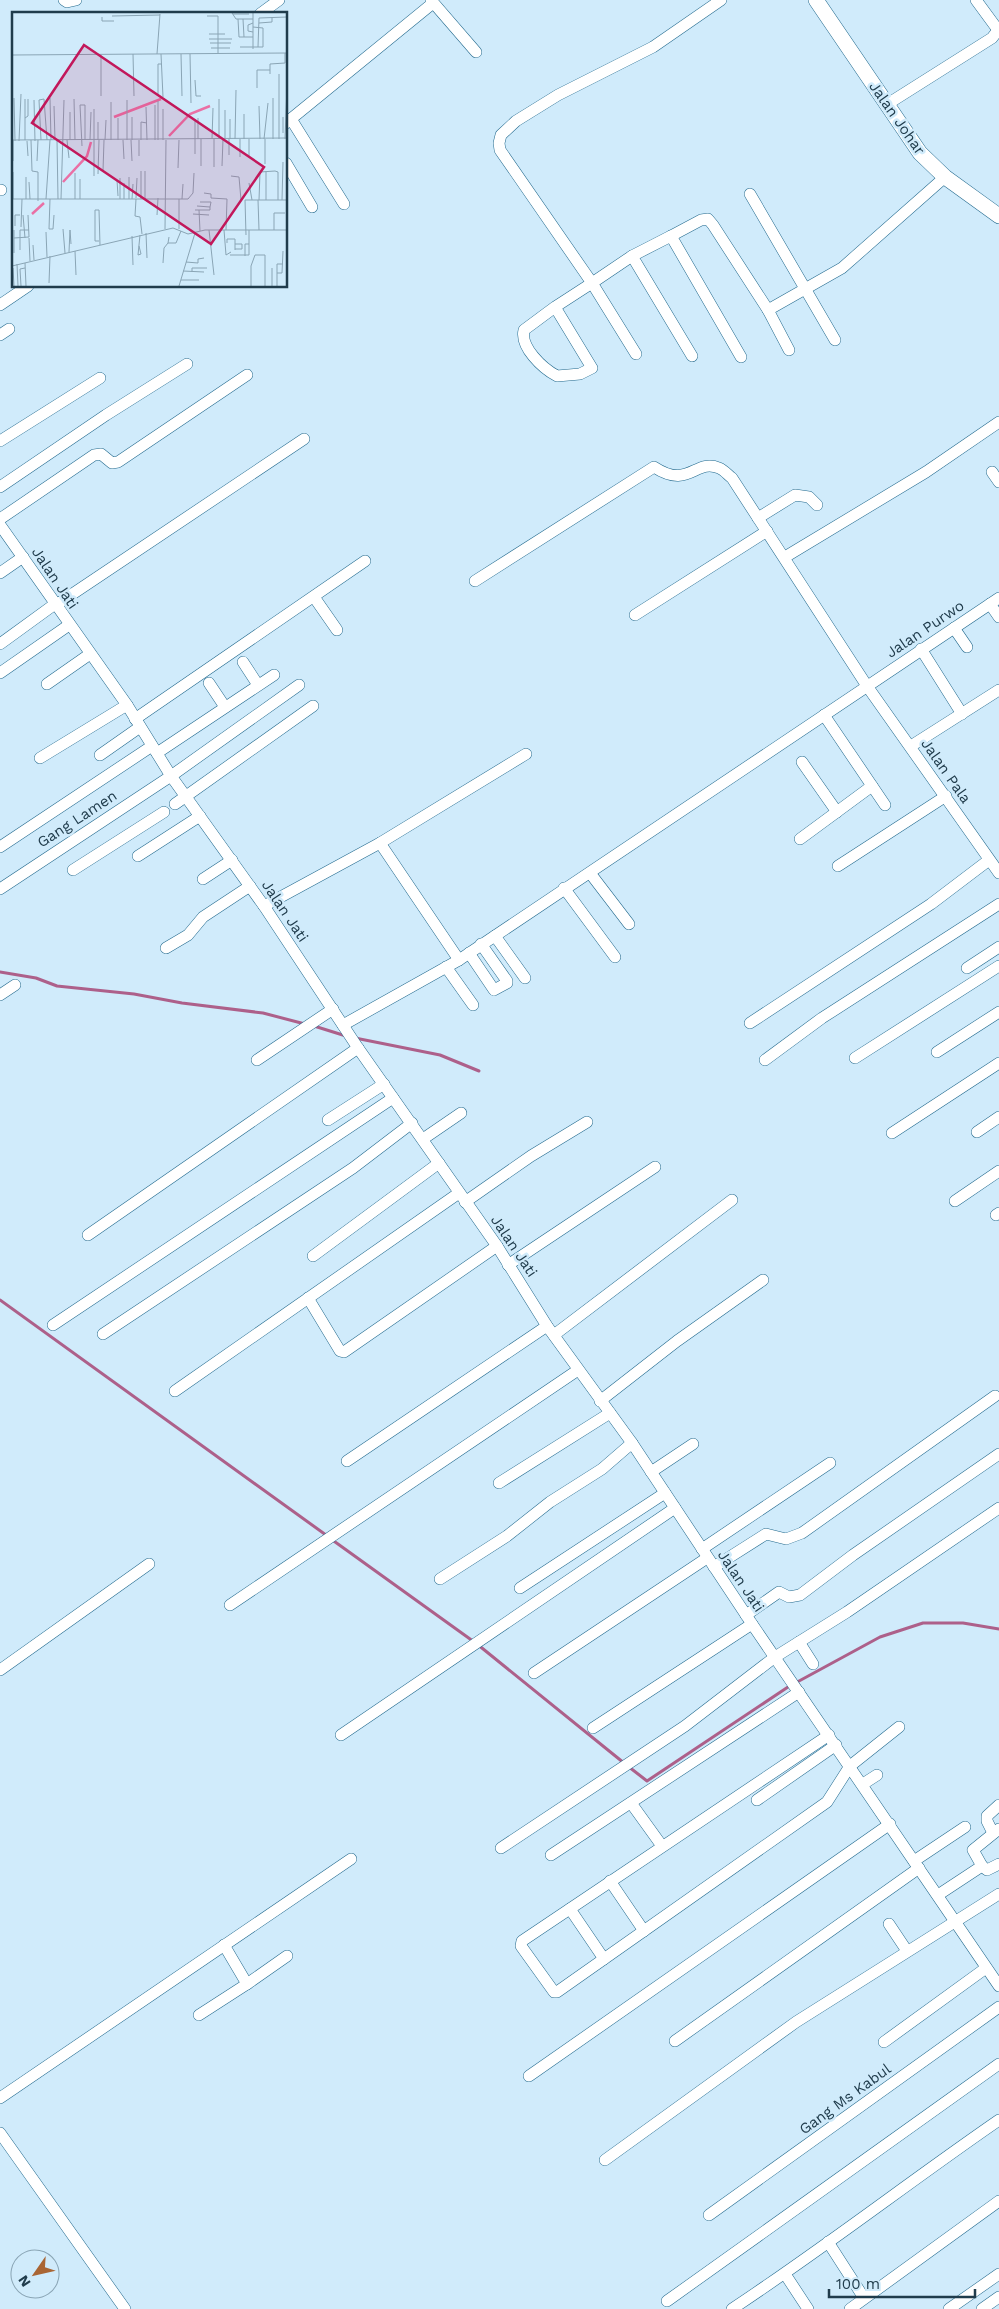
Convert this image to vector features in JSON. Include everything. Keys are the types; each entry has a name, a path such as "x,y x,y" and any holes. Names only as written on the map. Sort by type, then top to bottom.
{"street":[{"path":"64,0 67,2 76,0"},
{"path":"263,12 279,0"},
{"path":"636,354 592,283 561,242 551,223 500,150 501,135 516,121 558,95 653,46 721,0"},
{"name":"Jalan Johar","path":"816,0 920,153 945,177 998,213"},
{"path":"886,105 992,38 999,30 976,0"},
{"path":"344,204 289,121 432,1 476,52"},
{"path":"288,166 312,207"},
{"path":"768,310 842,268 945,177"},
{"path":"750,194 804,290 835,340"},
{"path":"555,307 592,368 580,374 556,376 540,364 522,336 524,330 555,307 632,256 701,220 708,219 768,310 789,350"},
{"path":"672,236 741,357"},
{"path":"632,256 692,356"},
{"path":"0,305 25,288"},
{"path":"0,487 99,420 187,364"},
{"path":"0,519 94,455 101,454 112,464 118,462 247,375"},
{"path":"0,441 100,378"},
{"path":"785,557 926,472 999,422"},
{"path":"0,644 56,604 304,439"},
{"name":"Jalan Pala","path":"475,581 654,467 666,475 678,477 706,467 720,468 732,478 867,686 999,873"},
{"path":"992,472 999,482"},
{"path":"758,518 795,495 809,497 817,505"},
{"name":"Jalan Jati","path":"0,524 69,625 127,705 171,776 264,906 334,1009 356,1045 497,1246 551,1331 632,1443 749,1619 999,1985"},
{"path":"635,615 768,532"},
{"path":"0,573 23,557"},
{"path":"100,755 137,723 365,561"},
{"path":"314,597 337,630"},
{"path":"994,601 999,617"},
{"name":"Jalan Purwo","path":"345,1028 459,960 994,601"},
{"path":"0,673 69,625"},
{"path":"954,628 967,647"},
{"path":"920,650 962,714"},
{"path":"47,684 90,654"},
{"path":"243,662 258,685"},
{"path":"0,846 274,674"},
{"path":"208,683 224,707"},
{"name":"Gang Lamen","path":"0,888 171,776 299,685"},
{"path":"911,746 999,690"},
{"path":"40,758 127,705"},
{"path":"174,804 313,706"},
{"path":"824,715 885,805"},
{"path":"264,906 380,843 526,754"},
{"path":"802,762 837,812"},
{"path":"800,839 872,786"},
{"path":"838,866 946,796"},
{"path":"73,870 164,812"},
{"path":"138,856 200,816"},
{"path":"380,843 459,960"},
{"path":"203,879 232,860"},
{"path":"750,1023 931,904 989,860"},
{"path":"590,873 629,924"},
{"path":"166,948 188,936 204,917 250,886"},
{"path":"564,888 615,957"},
{"path":"765,1060 822,1018 999,904"},
{"path":"495,936 525,978"},
{"path":"469,953 494,990 507,983 481,944"},
{"path":"966,968 999,947"},
{"path":"856,1058 999,966"},
{"path":"446,967 473,1005"},
{"path":"0,994 15,985"},
{"path":"257,1060 334,1009"},
{"path":"937,1052 999,1012"},
{"path":"88,1235 356,1045"},
{"path":"892,1134 999,1063"},
{"path":"328,1120 384,1084"},
{"path":"53,1325 393,1098"},
{"path":"422,1139 461,1113"},
{"path":"977,1132 999,1117"},
{"path":"175,1391 308,1298 462,1197 587,1122"},
{"path":"102,1334 353,1168 412,1123"},
{"path":"312,1256 439,1164"},
{"path":"508,1265 655,1167"},
{"path":"955,1201 999,1171"},
{"path":"347,1460 551,1331 732,1200"},
{"path":"308,1298 340,1351 344,1352 497,1246"},
{"path":"600,1401 677,1341 764,1280"},
{"path":"230,1605 578,1370"},
{"path":"708,1558 766,1534 786,1539 802,1533 995,1396"},
{"path":"499,1483 610,1413"},
{"path":"440,1579 507,1536 550,1502 602,1469 632,1443"},
{"path":"651,1472 693,1444"},
{"path":"593,1728 749,1619 779,1592 790,1597 800,1595 854,1554 999,1454"},
{"path":"534,1673 708,1558 830,1463"},
{"path":"520,1588 598,1534 665,1493"},
{"path":"342,1735 486,1639 675,1508"},
{"path":"501,1848 685,1726 775,1657 999,1508"},
{"path":"0,1670 149,1564"},
{"path":"799,1642 813,1664"},
{"path":"551,1855 798,1690"},
{"path":"828,1735 522,1942 521,1946 555,1992 827,1802 850,1766 899,1726"},
{"path":"757,1800 836,1745"},
{"path":"862,1784 877,1775"},
{"path":"631,1803 662,1846"},
{"path":"999,1805 989,1812 987,1818 996,1831 973,1850 982,1866 987,1870 999,1864"},
{"path":"529,2076 890,1824"},
{"path":"675,2041 965,1827"},
{"path":"0,2098 351,1859"},
{"path":"938,1895 982,1866"},
{"path":"610,1881 644,1931"},
{"path":"605,2160 796,2022 999,1894"},
{"path":"570,1909 604,1959"},
{"path":"889,1924 907,1951"},
{"path":"224,1945 247,1984"},
{"path":"199,2015 287,1956"},
{"path":"884,2042 986,1968"},
{"name":"Gang Ms Kabul","path":"708,2215 999,2007"},
{"path":"667,2301 999,2064"},
{"path":"732,2309 747,2305 828,2242 999,2120"},
{"path":"0,2133 125,2309"},
{"path":"850,2309 999,2200"},
{"path":"828,2242 864,2298"},
{"path":"785,2274 808,2309"},
{"path":"949,2309 999,2274"},
{"path":"982,2309 999,2297"}],"waterway":[{"path":"0,972 36,978 57,986 134,994 182,1003 263,1013 305,1024"},
{"path":"314,1026 346,1036"},
{"path":"355,1038 440,1055 479,1071"},
{"path":"0,1300 326,1535"},
{"path":"331,1539 477,1644 624,1763"},
{"path":"629,1767 647,1781 788,1687 880,1637 923,1623 963,1623 999,1629"}]}
